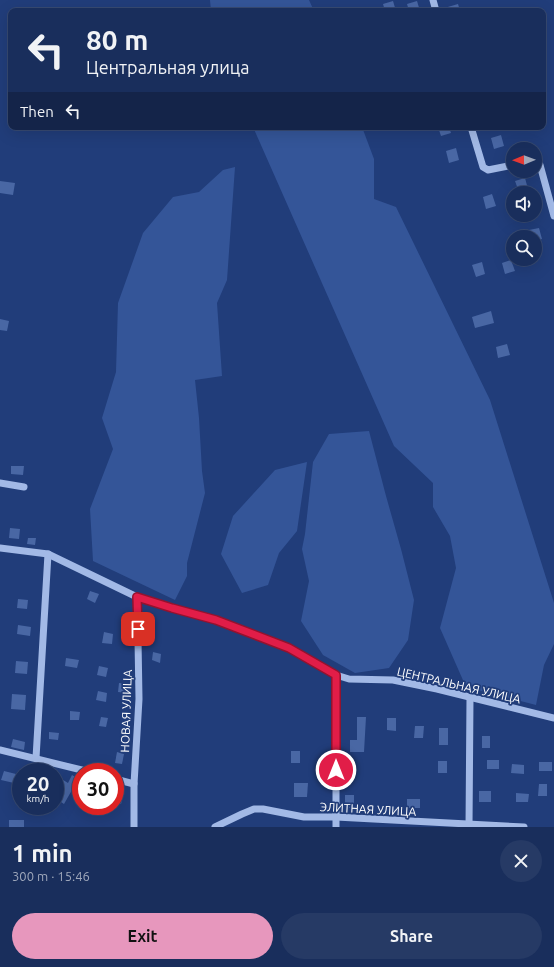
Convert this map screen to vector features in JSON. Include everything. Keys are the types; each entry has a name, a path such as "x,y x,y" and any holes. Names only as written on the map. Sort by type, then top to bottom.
{"street":[{"path":"472,130 483,168 488,170 506,166"},
{"path":"542,173 554,216"},
{"path":"0,483 24,487"},
{"name":"ЦЕНТРАЛЬНАЯ УЛИЦА","path":"0,548 48,554 137,597 216,620 289,648 336,675 349,679 393,680 554,718"},
{"path":"36,758 48,554"},
{"name":"НОВАЯ УЛИЦА","path":"134,827 134,784 139,699 137,597"},
{"path":"336,675 336,827"},
{"path":"469,826 470,698"},
{"path":"0,750 72,767"},
{"path":"124,781 134,784"},
{"name":"ЭЛИТНАЯ УЛИЦА","path":"215,827 242,814 263,809 304,817 336,817 469,826 524,827"}],"shaded area":[{"path":"210,0 309,0 313,8 211,8"},
{"path":"254,130 363,130 374,159 374,199 396,207 490,400 554,603 554,644 544,665 536,705 466,687 440,628 456,568 450,536 433,507 433,483 394,446"},
{"path":"235,167 227,280 217,303 222,376 195,380 205,493 187,563 187,576 175,600 93,561 90,509 113,449 102,418 116,372 118,303 143,233 173,197 199,192 223,170"},
{"path":"369,431 414,600 408,640 389,668 355,673 323,655 301,621 309,581 302,549 313,462 329,434"},
{"path":"307,462 297,531 279,553 268,585 242,593 221,554 233,516 275,470"}],"building":[{"path":"393,1 395,8 384,8 383,4"},
{"path":"417,1 419,8 408,8 407,4"},
{"path":"458,4 459,8 444,8"},
{"path":"439,130 450,130 451,133 441,136"},
{"path":"501,135 504,146 494,149 491,138"},
{"path":"456,148 459,160 449,163 446,151"},
{"path":"525,178 527,186 517,186 515,181"},
{"path":"0,181 15,183 13,195 0,193"},
{"path":"492,194 496,206 486,209 483,197"},
{"path":"539,228 540,230 529,230"},
{"path":"482,262 485,274 476,277 472,265"},
{"path":"506,262 506,266 513,266 515,271 505,274 502,263"},
{"path":"491,311 494,323 475,328 472,317"},
{"path":"0,319 9,321 7,331 0,330"},
{"path":"507,344 510,355 498,358 496,347"},
{"path":"11,466 24,466 23,475 11,474"},
{"path":"10,528 20,529 19,539 9,538"},
{"path":"28,538 36,538 35,545 27,544"},
{"path":"90,591 99,594 95,603 87,599"},
{"path":"18,599 28,600 27,609 17,608"},
{"path":"18,625 31,627 30,636 17,634"},
{"path":"104,632 113,634 112,644 102,643"},
{"path":"153,652 161,654 160,663 152,660"},
{"path":"66,658 79,660 77,668 65,666"},
{"path":"16,661 28,662 27,674 15,673"},
{"path":"99,666 108,668 106,677 97,675"},
{"path":"119,683 129,684 128,693 118,692"},
{"path":"98,691 107,693 106,702 96,700"},
{"path":"12,694 26,695 25,710 11,709"},
{"path":"70,711 80,712 79,720 70,720"},
{"path":"101,717 108,718 106,727 99,726"},
{"path":"357,717 366,717 364,752 350,752 350,740 357,740"},
{"path":"387,718 396,718 396,731 387,730"},
{"path":"415,726 424,726 423,738 414,738"},
{"path":"439,728 448,728 448,745 439,745"},
{"path":"49,732 59,733 58,740 49,739"},
{"path":"482,736 490,736 490,748 482,748"},
{"path":"13,739 25,742 24,750 11,747"},
{"path":"291,751 300,751 300,763 291,763"},
{"path":"117,752 124,754 122,763 115,763"},
{"path":"487,760 499,760 499,769 487,769"},
{"path":"438,761 447,761 447,773 438,773"},
{"path":"539,762 552,762 552,771 539,771"},
{"path":"512,764 524,765 524,774 511,773"},
{"path":"4,771 12,773 12,783 1,780"},
{"path":"72,775 72,790 64,804 64,781 68,783"},
{"path":"294,783 308,783 307,797 294,797"},
{"path":"539,784 547,784 547,796 538,796"},
{"path":"479,791 491,791 491,802 479,802"},
{"path":"516,793 529,794 528,802 516,802"},
{"path":"345,795 354,795 354,808 345,808"},
{"path":"407,799 420,799 420,808 407,808"},
{"path":"9,820 24,820 24,827 9,827"}],"route":[{"path":"138,629 137,597 216,620 289,648 336,675 336,770"}]}
